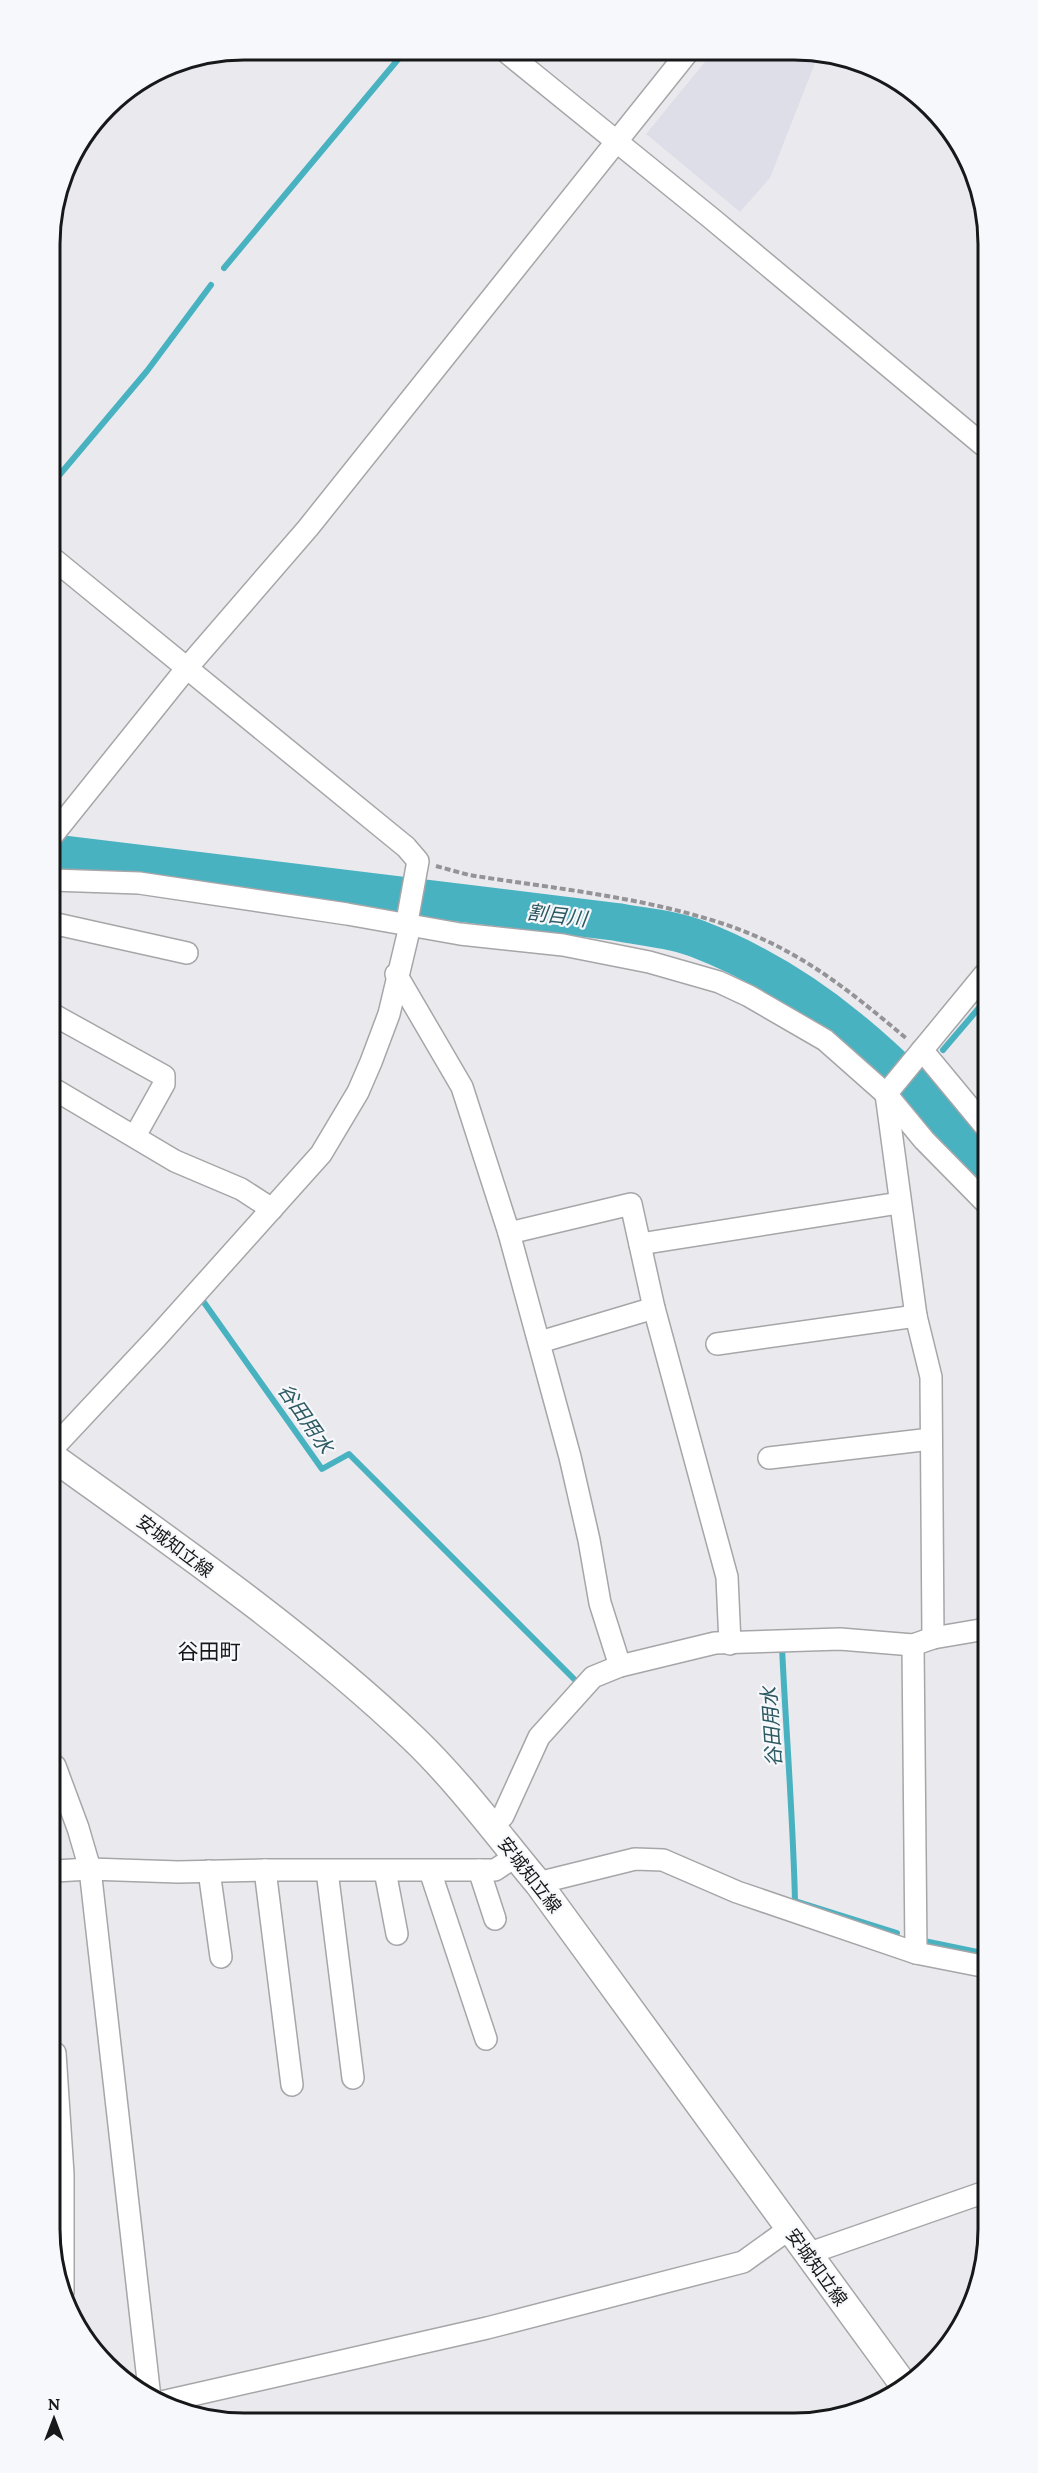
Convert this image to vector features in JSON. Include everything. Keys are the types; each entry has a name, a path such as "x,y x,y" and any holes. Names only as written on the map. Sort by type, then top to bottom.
{"main road":[{"name":"安城知立線","path":"60,1462 176,1546 303,1644 413,1739 493,1826 538,1882 900,2379"}],"street":[{"path":"516,60 615,143 711,218 978,441"},
{"path":"60,826 186,669 308,528 682,60"},
{"path":"60,564 406,847 418,868 389,1014 358,1092 321,1154 158,1337 60,1441"},
{"path":"60,880 138,883 409,921 613,954 719,982 749,996 825,1040 886,1094 924,1140 978,1195"},
{"path":"60,925 187,953"},
{"path":"396,974 462,1087 509,1233 540,1341 572,1467 600,1604 620,1666"},
{"path":"933,1638 931,1377 916,1316 886,1094 978,982"},
{"path":"60,1018 164,1076 164,1084 135,1136"},
{"path":"922,1050 978,1118"},
{"path":"60,1093 175,1161 241,1189 272,1209"},
{"path":"640,1244 899,1203"},
{"path":"509,1233 631,1204 654,1308 727,1577 730,1644"},
{"path":"540,1341 654,1308"},
{"path":"717,1344 916,1316"},
{"path":"769,1458 931,1439"},
{"path":"493,1826 503,1816 539,1737 593,1677 620,1666 715,1643 840,1640 913,1645 933,1638 978,1630"},
{"path":"913,1645 916,1953"},
{"path":"60,1782 78,1828 90,1869 149,2386"},
{"path":"60,1871 495,1870 516,1856"},
{"path":"538,1882 635,1859 663,1860 737,1892 916,1953 978,1964"},
{"path":"265,1870 292,2085"},
{"path":"479,1870 495,1919"},
{"path":"209,1871 221,1957"},
{"path":"327,1871 353,2078"},
{"path":"385,1871 398,1934"},
{"path":"430,1871 486,2039"},
{"path":"60,2129 63,2174 63,2259"},
{"path":"807,2254 978,2194"},
{"path":"174,2399 488,2328 743,2262 789,2229"}],"path":[{"path":"418,868 469,874 674,909 747,934 790,952 859,1000 922,1050"}],"shaded area":[{"path":"706,60 816,62 770,178 740,212 646,134"}],"waterway":[{"path":"224,268 397,60"},
{"path":"60,474 147,371 211,285"},
{"name":"割目川","path":"60,854 617,922 698,939 742,958 782,980 819,1005 887,1061 978,1152"},
{"path":"943,1050 978,1009"},
{"path":"913,1085 919,1078"},
{"name":"谷田用水","path":"203,1301 322,1469 349,1454 578,1683"},
{"name":"谷田用水","path":"778,1647 782,1647 795,1901 897,1933"},
{"name":"谷田用水","path":"924,1941 978,1952"}],"district":[{"name":"谷田町","path":"209,1651"}]}
